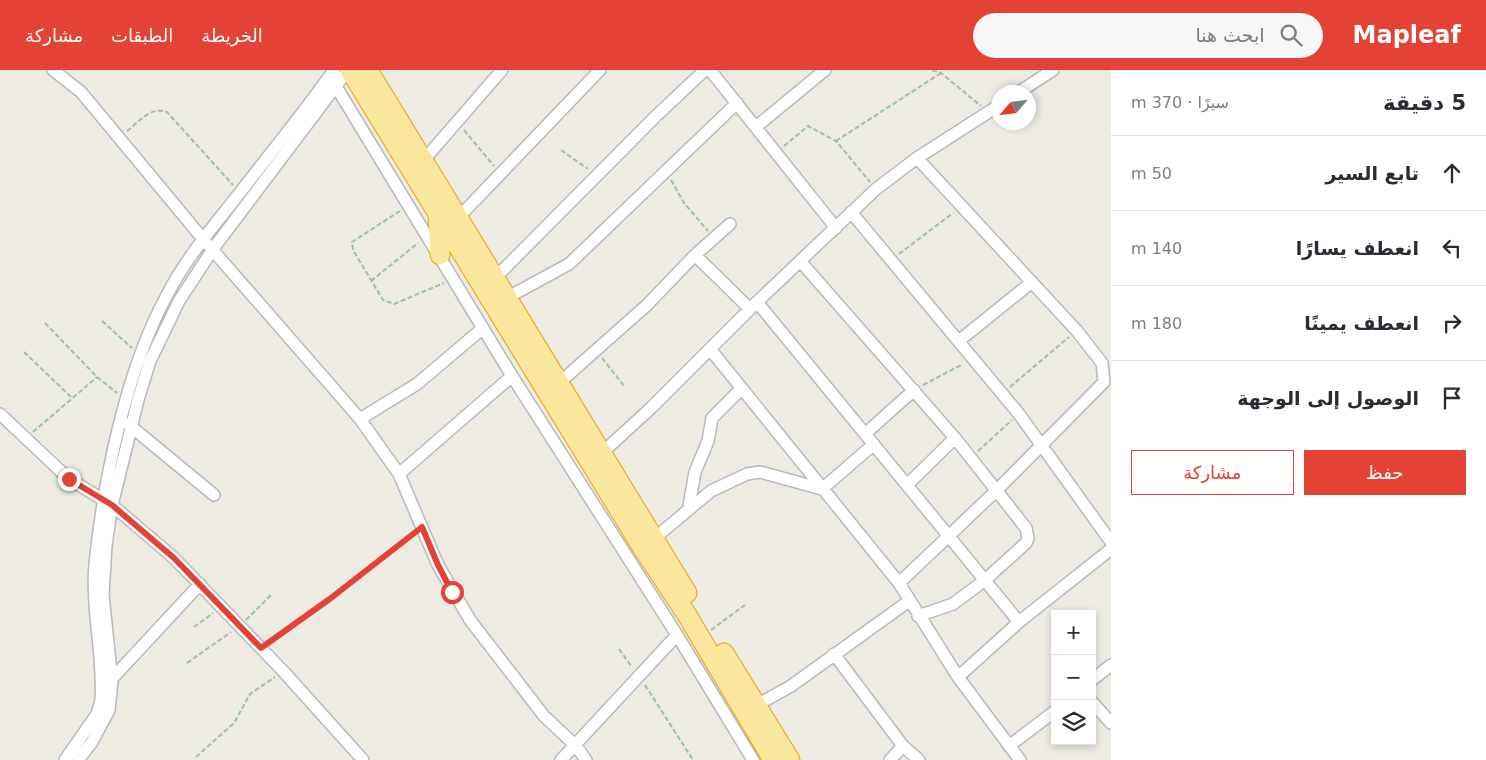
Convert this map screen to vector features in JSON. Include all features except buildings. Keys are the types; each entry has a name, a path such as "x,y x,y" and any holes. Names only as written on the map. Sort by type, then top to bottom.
{"highway":[{"path":"349,70 438,215 559,383 603,452 648,543 687,615 773,760"},
{"path":"368,70 495,278 500,301 576,438 709,631 758,705 790,760"},
{"path":"438,215 440,255"}],"street":[{"path":"53,70 81,92 203,240 360,419 399,474 438,565 470,620 544,716 576,746 586,760"},
{"path":"78,760 96,736 109,710 94,586 122,420 141,357 167,294 203,240 331,75 349,70"},
{"path":"423,161 456,120 502,70"},
{"path":"458,218 600,70"},
{"path":"495,278 705,70"},
{"path":"710,70 757,126 836,228"},
{"path":"757,126 825,70"},
{"path":"1030,85 1053,70"},
{"path":"331,75 408,206 440,255 512,376 677,635 753,760"},
{"path":"108,502 133,426 138,400 162,334 179,301 213,250 247,207 331,75"},
{"path":"500,301 569,264 736,103"},
{"path":"603,452 652,407 753,306 876,189 917,158 991,111"},
{"path":"898,583 996,491 1104,382 1102,363 1077,331 917,158"},
{"path":"851,212 1003,393 1111,542"},
{"path":"559,383 647,305 695,255 730,224"},
{"path":"695,255 753,306 866,434 1019,622"},
{"path":"801,262 955,438 1026,528 1028,538 985,580 953,604 918,616"},
{"path":"960,340 1032,282"},
{"path":"360,419 417,384 483,328"},
{"path":"710,349 898,583 958,678 1020,760"},
{"path":"399,474 512,376"},
{"path":"690,506 694,472 708,441 712,418 741,389"},
{"path":"866,434 914,390"},
{"path":"0,414 69,479 108,502 200,584 283,671 363,760"},
{"path":"122,420 133,426 214,495"},
{"path":"559,450 576,438"},
{"path":"907,485 955,438"},
{"path":"822,489 874,444"},
{"path":"648,543 690,506 724,483 754,473 773,474 822,489"},
{"path":"958,678 1019,622 1111,549"},
{"path":"65,760 96,714 107,684 200,584"},
{"path":"758,705 791,686 909,602"},
{"path":"561,760 677,635"},
{"path":"834,654 903,746 919,760"},
{"path":"1096,677 1111,665"},
{"path":"1096,706 1111,723"},
{"path":"1009,746 1051,714"},
{"path":"890,760 903,746"}],"path":[{"path":"932,70 941,73 991,107"},
{"path":"836,142 941,73"},
{"path":"120,138 151,112 160,110 166,112 240,192"},
{"path":"456,120 500,174"},
{"path":"777,152 808,126 836,142 876,189"},
{"path":"561,150 597,176"},
{"path":"666,170 684,203 714,238"},
{"path":"408,206 352,242 353,250 383,300 394,304 454,278"},
{"path":"892,260 962,206"},
{"path":"372,281 427,235"},
{"path":"102,321 141,357"},
{"path":"45,323 97,377 127,400"},
{"path":"1003,393 1077,331"},
{"path":"595,350 625,387"},
{"path":"24,352 71,397"},
{"path":"914,390 974,358"},
{"path":"25,439 71,397 97,377"},
{"path":"970,458 1019,414"},
{"path":"261,648 331,598 422,527"},
{"path":"709,631 745,604"},
{"path":"194,627 221,607"},
{"path":"619,649 640,677 693,760"},
{"path":"196,757 234,723 250,694 283,671"}],"route":[{"path":"69,479 112,505 174,558 261,648 331,598 422,527 428,544 452,592"}]}
